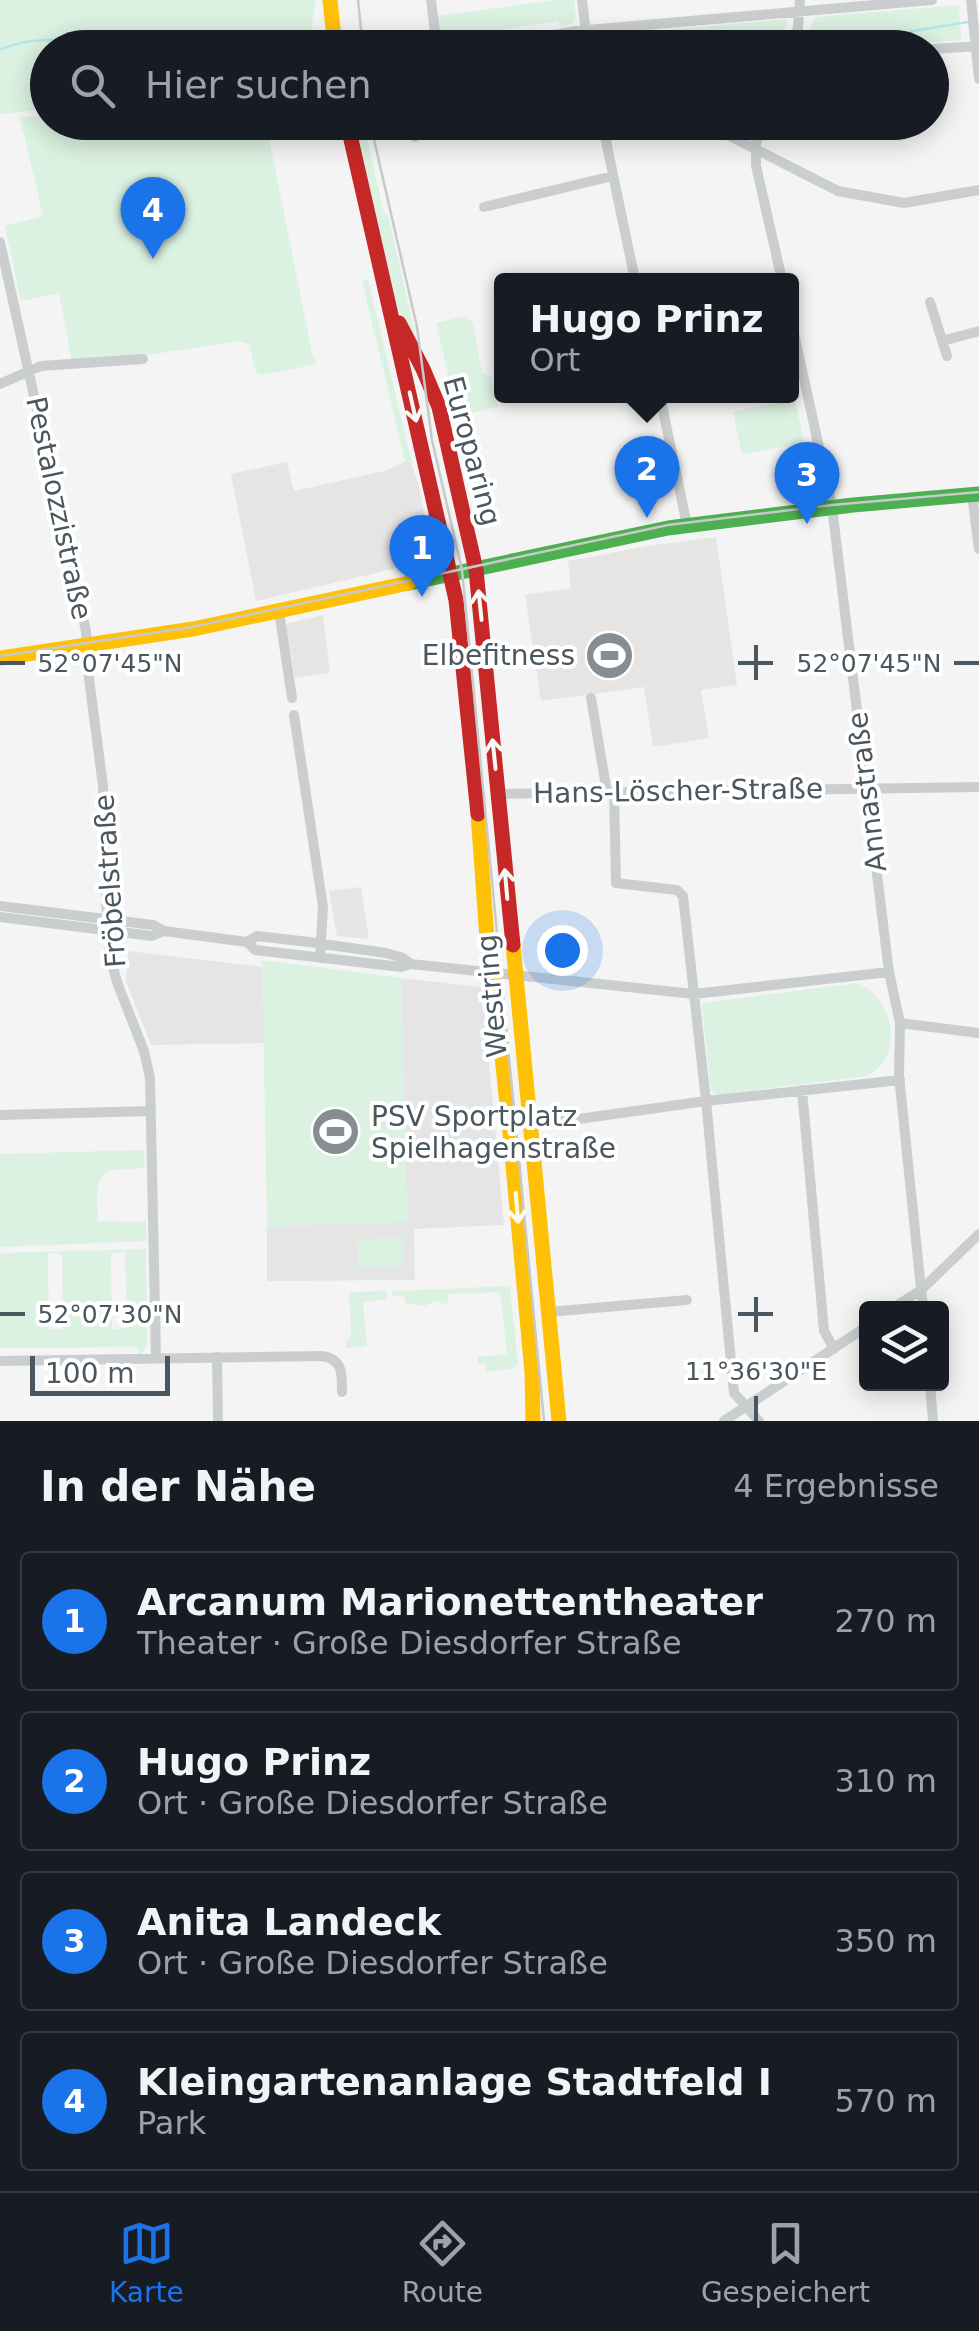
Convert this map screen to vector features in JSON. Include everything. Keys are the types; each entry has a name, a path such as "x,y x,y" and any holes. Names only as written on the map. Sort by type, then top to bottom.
{"main road":[{"path":"330,0 333,30"},
{"name":"Europaring","path":"351,140 451,572"},
{"name":"Europaring","path":"388,297 438,402 476,567"},
{"path":"0,658 193,629 638,533 975,494"},
{"name":"Westring","path":"476,567 558,1421"},
{"name":"Westring","path":"451,572 468,702 491,972 515,1184 533,1421"}],"street":[{"path":"431,0 435,30"},
{"path":"582,0 586,30"},
{"path":"602,30 800,6 932,0"},
{"path":"971,0 979,79"},
{"path":"949,48 977,46"},
{"path":"606,140 634,273"},
{"path":"738,140 838,191 908,202 979,190"},
{"path":"758,140 757,171 780,273"},
{"path":"484,207 613,176"},
{"name":"Pestalozzistraße","path":"0,242 87,646"},
{"path":"930,302 947,356"},
{"path":"942,341 979,331"},
{"name":"Annastraße","path":"799,356 832,508 889,972 900,1023 900,1080 922,1301"},
{"name":"Pestalozzistraße","path":"30,370 41,366 144,360"},
{"path":"0,384 30,370"},
{"path":"661,403 687,525"},
{"path":"975,494 979,550"},
{"path":"279,611 292,698"},
{"name":"Fröbelstraße","path":"87,646 104,786 108,925 115,977 146,1059 151,1085 156,1358"},
{"path":"591,698 610,792 615,881 619,885 676,890 682,894 734,1393 759,1421"},
{"path":"294,716 322,907 320,958"},
{"name":"Hans-Löscher-Straße","path":"498,794 979,787"},
{"path":"0,906 108,925"},
{"path":"0,918 153,924 164,931 247,942 255,950 694,994 889,972"},
{"path":"247,942 257,936 386,954 410,964"},
{"path":"900,1023 979,1032"},
{"path":"529,1126 706,1101 900,1080"},
{"path":"802,1090 824,1331 834,1350"},
{"path":"0,1115 152,1111"},
{"path":"904,1301 979,1234"},
{"path":"548,1312 687,1300"},
{"path":"724,1421 859,1332"},
{"path":"0,1361 318,1356 338,1362 342,1392"},
{"path":"217,1357 218,1421"},
{"path":"931,1391 933,1421"}],"shaded area":[{"path":"410,459 432,549 426,558 419,563 256,601 231,474 287,462 294,491 388,470"},
{"path":"716,537 737,685 701,690 709,738 653,747 644,687 541,701 525,595 571,588 568,561"},
{"path":"323,615 330,673 295,678 286,624"},
{"path":"361,887 369,939 337,936 329,891"},
{"path":"128,951 262,967 265,1043 151,1045 126,981"},
{"path":"401,978 482,987 504,1225 414,1229 415,1280 267,1281 267,1227 407,1221"}],"green space":[{"path":"0,0 316,0 313,30 30,30 30,111 0,114"},
{"path":"574,0 576,18 571,24 559,26 558,21 501,30 439,30 437,16"},
{"path":"959,5 961,40 949,41 949,30 810,30 815,17"},
{"path":"788,19 784,30 664,30"},
{"path":"20,117 30,117 30,140 269,140 317,364 262,375 256,373 249,344 239,341 141,356 72,361 59,293 21,301 5,226 43,216"},
{"path":"356,140 367,140 418,347 394,301"},
{"path":"368,279 412,463 406,465 362,281"},
{"path":"465,316 473,322 482,373 490,376 498,407 458,416 436,323"},
{"path":"796,403 804,442 742,455 733,412"},
{"name":"PSV Sportplatz Spielhagenstraße","path":"262,960 401,978 407,1222 267,1227"},
{"path":"857,983 870,990 887,1014 890,1043 879,1068 866,1076 718,1095 711,1091 703,1003"},
{"path":"144,1150 145,1167 112,1170 101,1178 97,1207 98,1221 146,1222 147,1241 0,1247 0,1154"},
{"path":"403,1238 403,1266 358,1267 357,1239"},
{"path":"146,1249 147,1344 143,1353 138,1354 137,1347 0,1348 0,1253","holes":["125,1252 127,1328 112,1329 111,1253","48,1253 62,1254 63,1330 49,1329"]},
{"path":"510,1286 518,1364 512,1369 486,1372 485,1364 478,1364 478,1357 507,1354 500,1292 448,1294 448,1303 438,1300 424,1306 405,1303 404,1296 392,1296 393,1291"},
{"path":"387,1291 387,1299 363,1302 367,1346 346,1348 351,1336 349,1292"}],"waterway":[{"path":"919,30 968,22"},
{"path":"0,50 30,41"}],"tram line":[{"path":"358,0 361,30"},
{"path":"374,140 417,327 432,440 462,570 544,1421"},
{"path":"0,656 192,627 668,525 979,492"}],"traffic: fast":[{"path":"409,583 668,528 979,494"}],"traffic: slow":[{"path":"330,0 333,30"},
{"path":"0,658 193,629 409,583"},
{"path":"478,814 487,939 532,1372 533,1421"},
{"path":"513,945 559,1421"}],"traffic: jam":[{"path":"351,140 456,600 478,814"},
{"path":"399,323 439,407 476,570 513,945"}],"place":[{"name":"Kleingartenanlage Stadtfeld I","path":"153,259"},
{"name":"Hugo Prinz","path":"647,518"},
{"name":"Anita Landeck","path":"807,524"},
{"name":"Arcanum Marionettentheater","path":"422,597"},
{"name":"Elbefitness","path":"610,655"},
{"name":"PSV Sportplatz Spielhagenstraße","path":"336,1132"}]}
